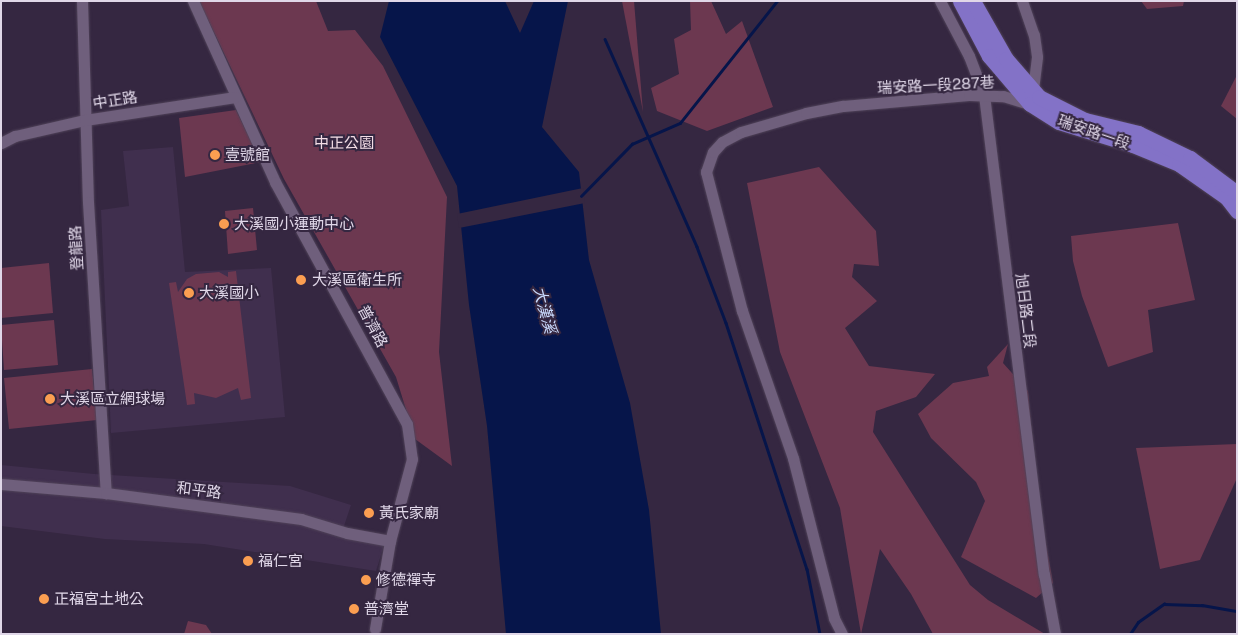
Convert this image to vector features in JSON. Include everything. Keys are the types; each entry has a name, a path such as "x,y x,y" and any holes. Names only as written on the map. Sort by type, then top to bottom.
{"main road":[{"name":"瑞安路一段","path":"960,1 989,56 1028,95 1059,122 1133,145 1179,164 1226,197 1237,211"},
{"name":"瑞安路一段","path":"973,1 1028,95 1039,97 1085,120 1138,133 1190,158 1237,193"}],"street":[{"name":"登龍路","path":"82,1 85,120 106,493"},
{"name":"普濟路","path":"193,1 275,182 407,424 412,459 390,541 375,629"},
{"name":"旭日路二段","path":"940,1 969,56 984,95 1044,574 1055,634"},
{"path":"1022,1 1034,35 1037,58 1028,95"},
{"name":"瑞安路一段287巷","path":"842,634 834,618 794,458 742,311 706,172 713,152 722,142 741,132 843,106 984,95 1028,95"},
{"name":"中正路","path":"1,143 15,136 85,120 235,97"},
{"name":"和平路","path":"1,484 106,493 301,519 347,533 390,541"}],"shaded area":[{"name":"大溪國小","path":"173,147 185,272 271,268 285,417 111,433 101,210 129,206 123,151"},
{"path":"1,465 94,474 290,486 351,505 341,535 384,545 376,571 204,544 105,539 1,526"}],"green space":[{"name":"中正公園","path":"199,1 316,1 328,31 355,30 383,66 447,197 439,352 452,466 415,439 396,377 284,179"},
{"path":"622,1 634,1 643,112"},
{"path":"690,1 711,1 726,34 742,21 773,107 707,131 657,111 651,88 679,74 674,39 691,30"},
{"path":"1141,1 1184,1 1183,6 1147,9"},
{"path":"1237,75 1237,119 1221,106"},
{"path":"236,110 261,162 185,177 179,118"},
{"path":"819,167 876,231 879,266 854,264 852,277 877,301 845,328 869,366 935,374 916,397 876,411 873,432 970,585 988,600 1045,634 933,634 911,594 880,549 861,634 840,508 780,352 747,183"},
{"name":"大溪國小運動中心","path":"253,208 257,250 228,254 225,211"},
{"path":"1178,223 1195,300 1148,310 1153,352 1108,367 1082,296 1073,261 1071,236"},
{"path":"49,263 53,313 1,318 1,268"},
{"path":"236,271 251,398 241,400 238,388 216,398 194,393 195,404 187,405 169,283 176,282 178,292 187,279 196,274 219,272 228,277 228,272"},
{"path":"54,320 58,365 4,370 1,325"},
{"path":"1008,344 1003,363 1028,391 1038,499 1053,583 1036,598 961,557 985,501 976,482 931,438 918,414 953,383 989,376 987,367"},
{"name":"大溪區立網球場","path":"92,369 97,420 9,429 4,378"},
{"path":"1237,444 1237,478 1200,560 1160,569 1136,448"},
{"path":"188,621 206,625 212,634 184,634"}],"water":[{"name":"大漢溪","path":"389,1 505,1 520,33 534,1 568,1 542,127 579,172 589,260 630,403 649,510 661,634 506,634 487,426 469,305 457,186 380,37"}],"pier":[{"path":"583,188 585,203 459,228 457,214"}],"waterway":[{"path":"581,196 632,144 680,123 777,1"},
{"path":"605,39 697,247 726,323 807,569 820,634"},
{"path":"1130,634 1138,622 1164,604 1202,605 1237,611"}],"place":[{"name":"壹號館","path":"215,155"},
{"name":"大溪國小運動中心","path":"224,224"},
{"name":"大溪區衛生所","path":"301,280"},
{"name":"大溪國小","path":"189,293"},
{"name":"大溪區立網球場","path":"50,399"},
{"name":"黃氏家廟","path":"369,513"},
{"name":"福仁宮","path":"248,561"},
{"name":"修德禪寺","path":"366,580"},
{"name":"正福宮土地公","path":"44,599"},
{"name":"普濟堂","path":"354,609"}]}
